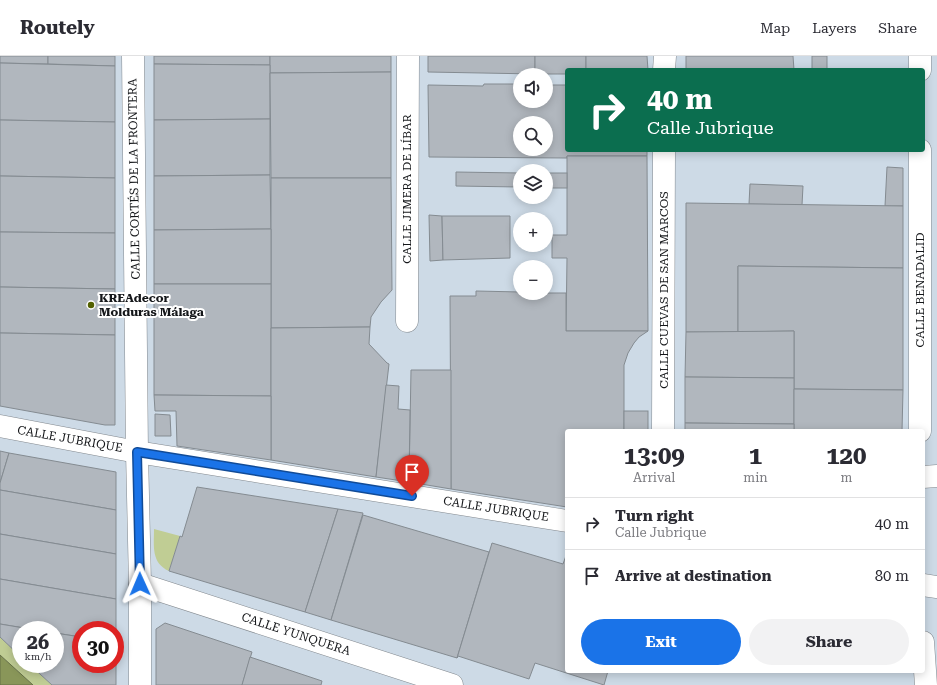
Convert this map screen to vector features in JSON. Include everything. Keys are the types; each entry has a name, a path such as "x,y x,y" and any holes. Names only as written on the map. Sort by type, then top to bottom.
{"street":[{"name":"CALLE CORTÉS DE LA FRONTERA","path":"133,56 140,685"},
{"name":"CALLE JIMERA DE LÍBAR","path":"407,321 408,56"},
{"path":"664,56 664,68"},
{"path":"920,56 920,68"},
{"name":"CALLE CUEVAS DE SAN MARCOS","path":"663,429 664,152"},
{"name":"CALLE BENADALID","path":"920,152 920,429"},
{"name":"CALLE JUBRIQUE","path":"0,426 137,452 565,521"},
{"path":"925,477 937,476"},
{"name":"CALLE YUNQUERA","path":"140,584 452,685"},
{"path":"925,584 937,587"},
{"path":"925,671 926,685"}],"shaded area":[{"path":"0,56 937,56 937,685 52,685 39,673 64,673 64,621 12,621 12,648 0,637"},
{"path":"154,529 180,536 169,571 163,568 156,559 154,548"},
{"path":"0,637 12,648 12,666 0,655"},
{"path":"0,655 12,666 12,673 20,673 33,685 0,685"},
{"path":"20,673 39,673 52,685 33,685"}],"building":[{"path":"0,56 48,56 48,64 0,63"},
{"path":"48,56 115,56 115,66 48,64"},
{"path":"154,56 270,56 270,65 154,64"},
{"path":"270,56 391,56 391,72 270,73"},
{"path":"428,56 535,56 535,68 513,68 513,74 428,72"},
{"path":"535,56 586,56 586,68 565,68 565,74 553,74 553,68 535,68"},
{"path":"586,56 647,56 648,68 586,68"},
{"path":"686,56 793,56 794,68 686,68"},
{"path":"812,56 827,56 827,68 812,68"},
{"path":"0,63 115,66 115,122 0,120"},
{"path":"154,64 270,65 270,119 154,120"},
{"path":"391,72 391,178 271,178 270,73"},
{"path":"484,84 513,84 513,108 553,108 553,85 565,85 565,152 647,152 647,156 567,156 567,158 429,157 428,85 483,86"},
{"path":"270,119 270,175 154,176 154,120"},
{"path":"0,120 115,122 115,178 0,176"},
{"path":"567,156 647,156 648,331 566,331 567,258 552,258 552,252 553,235 567,235"},
{"path":"887,167 903,168 903,206 885,206"},
{"path":"456,172 513,173 513,187 456,186"},
{"path":"553,173 567,173 567,188 553,188"},
{"path":"270,175 271,229 154,230 154,176"},
{"path":"0,176 115,178 115,233 0,232"},
{"path":"271,178 391,178 392,290 381,302 371,317 370,327 271,328"},
{"path":"750,184 803,186 802,205 749,204"},
{"path":"686,203 903,206 903,268 738,266 738,332 686,332"},
{"path":"429,215 442,216 443,260 430,261"},
{"path":"442,216 510,216 510,258 443,260"},
{"path":"271,229 271,284 154,284 154,230"},
{"path":"0,232 115,233 115,289 0,287"},
{"path":"738,266 903,268 903,390 794,389 794,331 738,332"},
{"path":"154,284 271,284 271,396 154,395"},
{"path":"0,287 115,289 115,335 0,333"},
{"path":"476,291 513,292 513,300 553,300 553,293 566,293 566,331 648,331 639,337 634,343 628,353 624,365 624,429 565,429 565,507 451,489 450,296 476,296"},
{"path":"370,327 369,344 389,364 376,477 271,460 271,328"},
{"path":"794,331 794,378 685,377 686,332"},
{"path":"0,333 115,335 115,425 105,425 0,406"},
{"path":"411,370 451,370 451,489 409,482"},
{"path":"685,377 794,378 794,424 685,423"},
{"path":"386,385 399,386 398,409 410,410 409,482 376,477"},
{"path":"794,389 903,390 902,429 794,429"},
{"path":"154,395 271,396 271,460 177,446 176,411 155,411"},
{"path":"624,411 648,411 648,429 624,429"},
{"path":"155,414 170,415 171,436 155,436"},
{"path":"685,423 794,424 794,429 685,429"},
{"path":"0,451 9,453 0,483"},
{"path":"9,453 116,472 116,510 0,490 0,483"},
{"path":"197,487 338,509 305,612 169,571 180,536 182,537"},
{"path":"0,490 116,510 116,554 0,534"},
{"path":"338,509 363,513 331,620 305,612"},
{"path":"363,515 489,552 457,658 331,620"},
{"path":"0,534 116,554 116,599 0,579"},
{"path":"492,543 563,564 565,558 565,673 535,663 529,679 458,656 457,658"},
{"path":"0,579 116,599 116,621 72,621 72,636 64,634 64,621 12,621 12,626 0,624"},
{"path":"165,623 252,652 242,685 156,685 156,629"},
{"path":"0,624 12,626 12,648 0,637"},
{"path":"64,634 72,636 72,673 116,673 116,685 52,685 39,673 64,673"},
{"path":"250,657 322,681 321,685 242,685"},
{"path":"566,673 607,673 604,685"}],"place":[{"name":"KREAdecor Molduras Málaga","path":"91,305"}],"route":[{"path":"140,584 137,452 412,496"}]}
